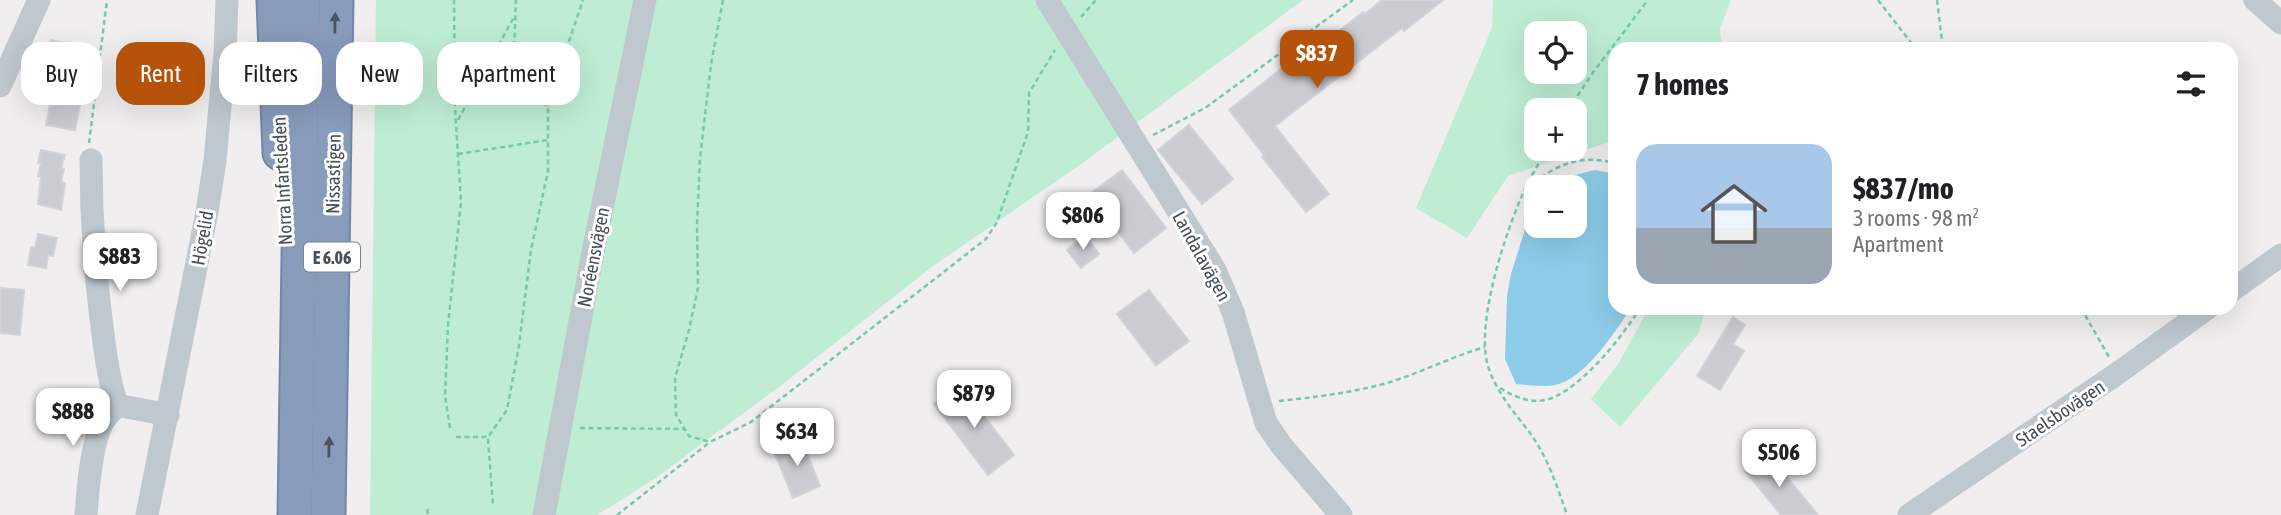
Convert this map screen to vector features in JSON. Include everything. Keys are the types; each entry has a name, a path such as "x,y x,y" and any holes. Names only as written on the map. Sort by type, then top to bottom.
{"highway":[{"name":"Norra Infartsleden","path":"274,0 282,221 297,361"},
{"name":"E 6.06","path":"295,515 303,0"},
{"name":"Nissastigen","path":"328,515 336,0"}],"street":[{"path":"0,86 39,0"},
{"name":"Högelid","path":"147,515 215,160 227,0"},
{"name":"Noréensvägen","path":"544,515 597,233 645,0"},
{"name":"Landalavägen","path":"1047,0 1215,270 1233,312 1266,423 1281,445 1341,515"},
{"path":"2255,0 2281,23"},
{"path":"91,160 92,226 97,284 105,356 117,405"},
{"path":"2238,286 2281,255"},
{"name":"Staelsbovägen","path":"1909,515 2198,315"},
{"path":"117,405 168,415"},
{"path":"86,515 90,475 98,438 103,422 117,405"}],"path":[{"path":"91,160 89,147 107,0"},
{"path":"450,428 445,396 448,325 461,202 456,123 454,0"},
{"path":"516,0 514,52 547,108"},
{"path":"493,505 488,438 507,410 519,345 531,250 548,171 547,108 583,0"},
{"path":"710,442 689,436 676,415 675,378 698,288 700,158 711,64 723,0"},
{"path":"617,515 710,442 751,422 986,239 1001,210 1028,132 1029,93 1067,30 1096,0"},
{"path":"1137,144 1205,108 1353,0"},
{"path":"1616,42 1648,0"},
{"path":"1878,0 1911,42"},
{"path":"1937,0 1942,42"},
{"path":"456,123 516,14"},
{"path":"1575,98 1608,53"},
{"path":"458,154 548,140"},
{"path":"1546,175 1578,160 1608,162"},
{"path":"1524,189 1499,264 1488,309 1485,347 1488,366 1498,387 1508,407 1530,433 1545,457 1567,515"},
{"path":"1498,387 1515,398 1533,401 1552,398 1586,374 1635,315"},
{"path":"2085,315 2118,373"},
{"path":"1258,403 1331,396 1388,382 1455,355 1485,347"},
{"path":"561,428 685,429"},
{"path":"456,437 488,438"},
{"path":"428,509 428,515"}],"green space":[{"path":"376,0 1303,0 1084,162 933,266 779,387 653,480 597,515 370,515 375,105 423,105 423,42 376,42"},
{"path":"1493,0 1731,0 1720,29 1721,42 1608,42 1608,142 1587,149 1587,98 1524,98 1524,161 1553,161 1508,176 1467,238 1416,208 1492,28"},
{"path":"1645,315 1704,315 1698,334 1620,427 1591,399 1618,364"}],"water":[{"path":"1595,170 1608,173 1608,315 1626,315 1588,365 1566,381 1541,386 1516,384 1505,359 1507,296 1524,233 1524,238 1587,238 1587,175 1575,175"}],"building":[{"path":"1382,0 1443,0 1404,31 1402,28 1275,126 1329,194 1306,212 1229,110 1286,65 1290,70"},
{"path":"50,105 80,105 75,130 46,125"},
{"path":"1189,125 1233,179 1202,204 1158,150"},
{"path":"41,150 65,155 61,168 64,169 61,182 65,183 61,210 38,204 41,163 38,163"},
{"path":"1122,170 1166,228 1134,253 1090,194"},
{"path":"38,234 57,238 53,256 48,255 46,268 28,265 31,247 35,248"},
{"path":"1085,235 1099,254 1081,268 1067,250"},
{"path":"0,288 24,290 20,335 0,333"},
{"path":"1149,290 1189,341 1156,365 1117,314"},
{"path":"1733,317 1745,325 1733,344 1744,351 1720,390 1697,376"},
{"path":"960,385 1014,455 988,475 934,404"},
{"path":"801,438 820,486 793,498 773,449"},
{"path":"1768,454 1818,515 1781,515 1746,472"}]}
